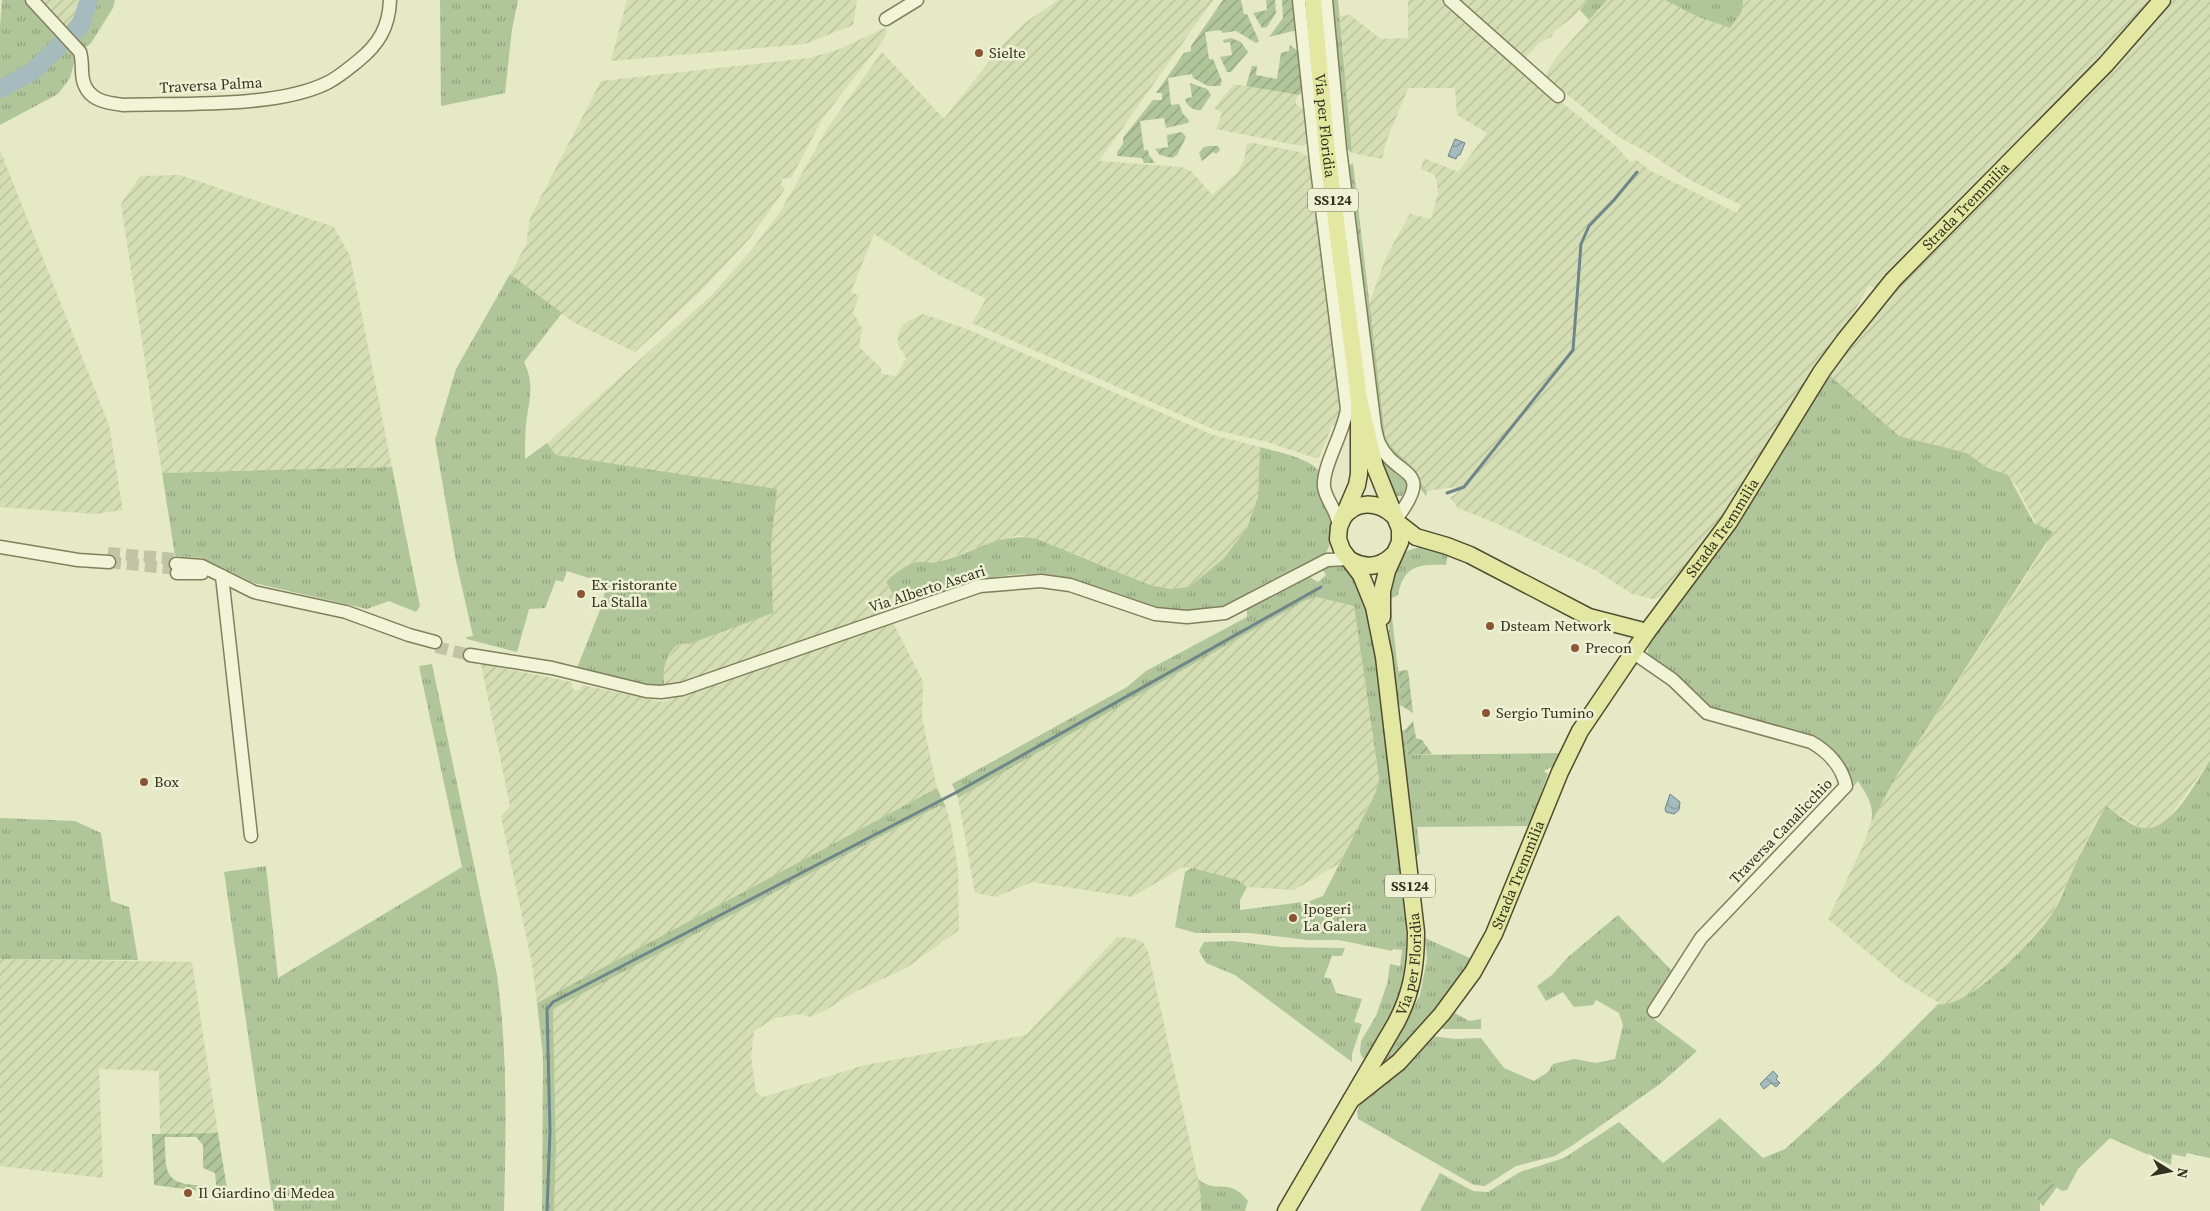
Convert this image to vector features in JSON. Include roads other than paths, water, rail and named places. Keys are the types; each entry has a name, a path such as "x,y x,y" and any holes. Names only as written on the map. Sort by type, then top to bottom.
{"main road":[{"name":"Via per Floridia","path":"1313,0 1327,151 1359,399"},
{"name":"Strada Tremmilia","path":"1351,1100 1399,1062 1442,1014 1473,972 1494,934 1560,772 1580,731 1647,632 1730,522 1822,372 1886,288 2106,64 2162,0"},
{"path":"1359,399 1360,464 1357,485 1354,504 1339,529 1342,550 1362,575 1372,602 1384,658"},
{"path":"1359,399 1375,466 1396,519 1400,536 1382,591 1384,658"},
{"path":"1354,504 1378,505 1416,537 1470,555 1589,617 1647,632"},
{"path":"1351,560 1362,566 1374,566 1384,562 1395,551 1408,544 1428,541"},
{"name":"Via per Floridia","path":"1286,1211 1404,1009 1411,992 1416,967 1416,932 1384,658"}],"street":[{"name":"Traversa Palma","path":"32,0 80,52 87,89 93,97 108,103 124,105 260,100 314,88 343,74 366,55 383,36 388,24 390,0"},
{"path":"886,19 904,4 917,0"},
{"path":"1299,0 1315,152 1347,409 1345,424 1324,481 1327,497 1337,513 1339,529 1334,551 1327,560"},
{"path":"1326,0 1340,149 1375,428 1379,444 1411,476 1413,484 1410,501 1396,519"},
{"path":"1450,0 1558,96"},
{"path":"1327,497 1333,501 1354,504"},
{"path":"0,547 109,560"},
{"path":"1327,560 1351,560"},
{"name":"Via Alberto Ascari","path":"470,653 532,664 661,692 682,690 980,586 1041,580 1070,585 1155,614 1186,617 1218,614 1233,609 1327,560"},
{"path":"176,566 202,569 222,576 254,592 362,618 393,635 435,644"},
{"path":"222,576 251,836"},
{"name":"Traversa Canalicchio","path":"1634,653 1673,680 1707,713 1810,742 1822,748 1838,766 1846,786 1701,938 1654,1011"}],"water":[{"path":"1455,139 1465,143 1460,155 1456,159 1448,156"},
{"path":"1670,794 1680,802 1679,810 1674,814 1666,812 1665,809"},
{"path":"1773,1071 1778,1076 1776,1079 1780,1083 1776,1087 1771,1083 1764,1089 1760,1084"}],"waterway":[{"path":"0,89 33,71 80,26 89,0"},
{"path":"1447,493 1464,487 1573,350 1581,244 1589,226 1637,172"},
{"path":"547,1211 550,1131 547,1009 553,1002 957,792 1321,587"}],"tunnel":[{"path":"108,553 175,559"},
{"path":"109,562 176,569"},
{"path":"436,647 470,655"}],"place":[{"name":"Sielte","path":"979,53"},
{"name":"Ex ristorante La Stalla","path":"581,594"},
{"name":"Dsteam Network","path":"1490,626"},
{"name":"Precon","path":"1575,648"},
{"name":"Sergio Tumino","path":"1486,713"},
{"name":"Box","path":"144,782"},
{"name":"Ipogeri La Galera","path":"1293,918"},
{"name":"Il Giardino di Medea","path":"188,1193"}]}
